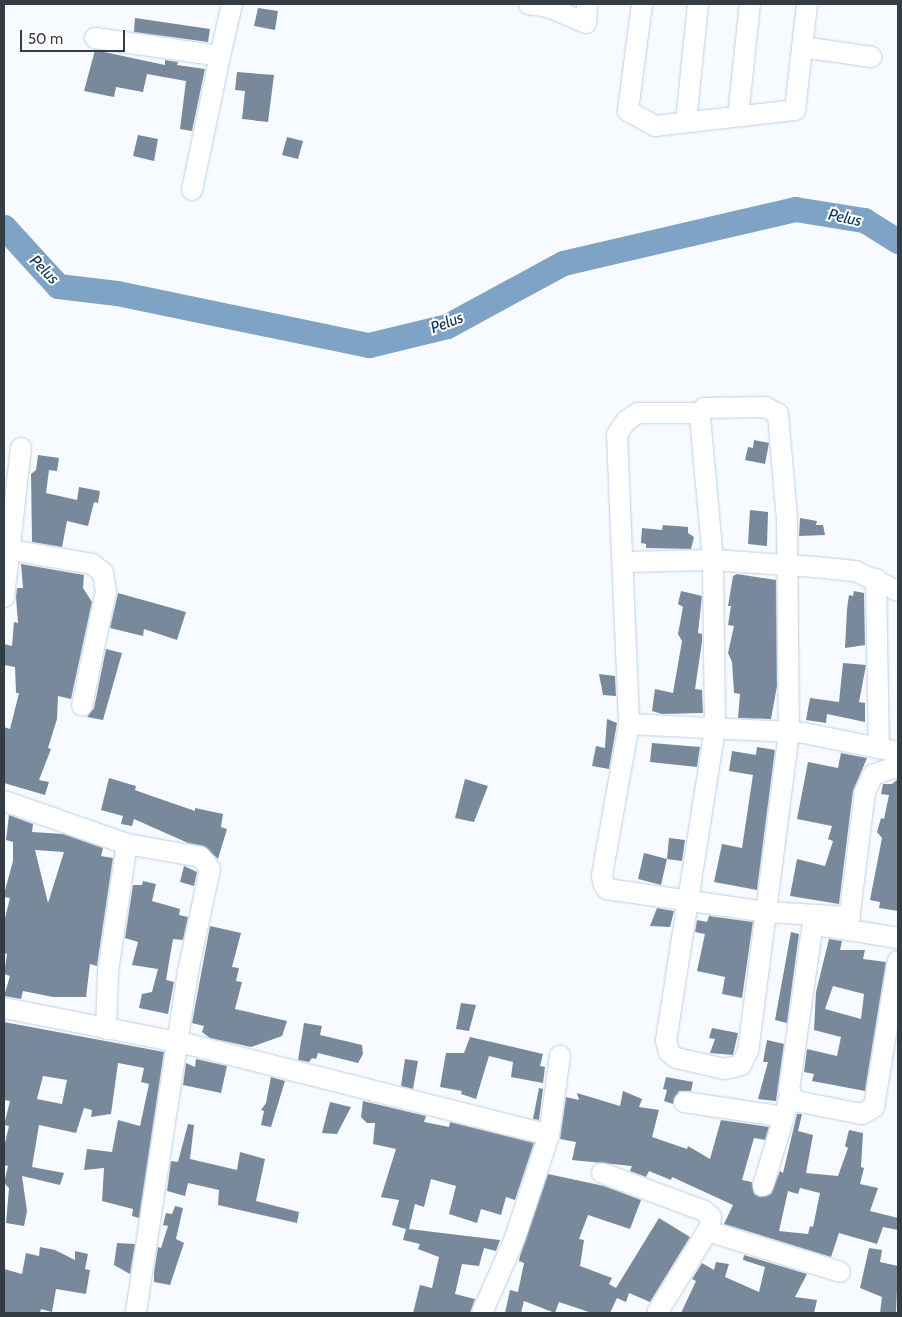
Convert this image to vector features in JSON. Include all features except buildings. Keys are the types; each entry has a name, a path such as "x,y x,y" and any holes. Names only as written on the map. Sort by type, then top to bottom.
{"street":[{"path":"192,190 232,4"},
{"path":"529,4 548,7 586,23 587,4"},
{"path":"642,4 628,111 655,126 795,110 806,4"},
{"path":"686,122 698,4"},
{"path":"738,116 750,4"},
{"path":"95,38 220,56"},
{"path":"802,48 871,57"},
{"path":"765,407 778,414 787,564 789,732 748,1051 741,1065 732,1068 696,1065 676,1058 669,1052 666,1042 715,728 712,560 701,413 704,408 765,407"},
{"path":"701,413 638,413 626,422 617,435 629,724 602,876 604,885 607,889 849,924 898,938"},
{"path":"4,597 11,550 20,448"},
{"path":"11,550 92,564 103,573 106,591 82,706"},
{"path":"623,562 712,560 787,564 854,571 876,579 898,591"},
{"path":"629,724 789,732 889,750 876,579"},
{"path":"849,924 865,792 873,775 898,766"},
{"path":"4,801 127,844 201,857 210,869 188,972 136,1313"},
{"path":"106,1029 108,972 127,844"},
{"path":"763,1186 790,1096 812,929 822,926 849,924"},
{"path":"790,1096 802,1103 862,1114 870,1112 876,1096 898,962"},
{"path":"4,1008 178,1043 549,1136"},
{"path":"482,1313 515,1238 549,1136 560,1056"},
{"path":"684,1102 784,1117"},
{"path":"602,1173 710,1214 707,1232 657,1313"},
{"path":"707,1232 840,1272"}],"waterway":[{"name":"Pelus","path":"4,227 58,286 117,293 369,345 447,326 563,263 795,209 864,220 898,241"}]}
